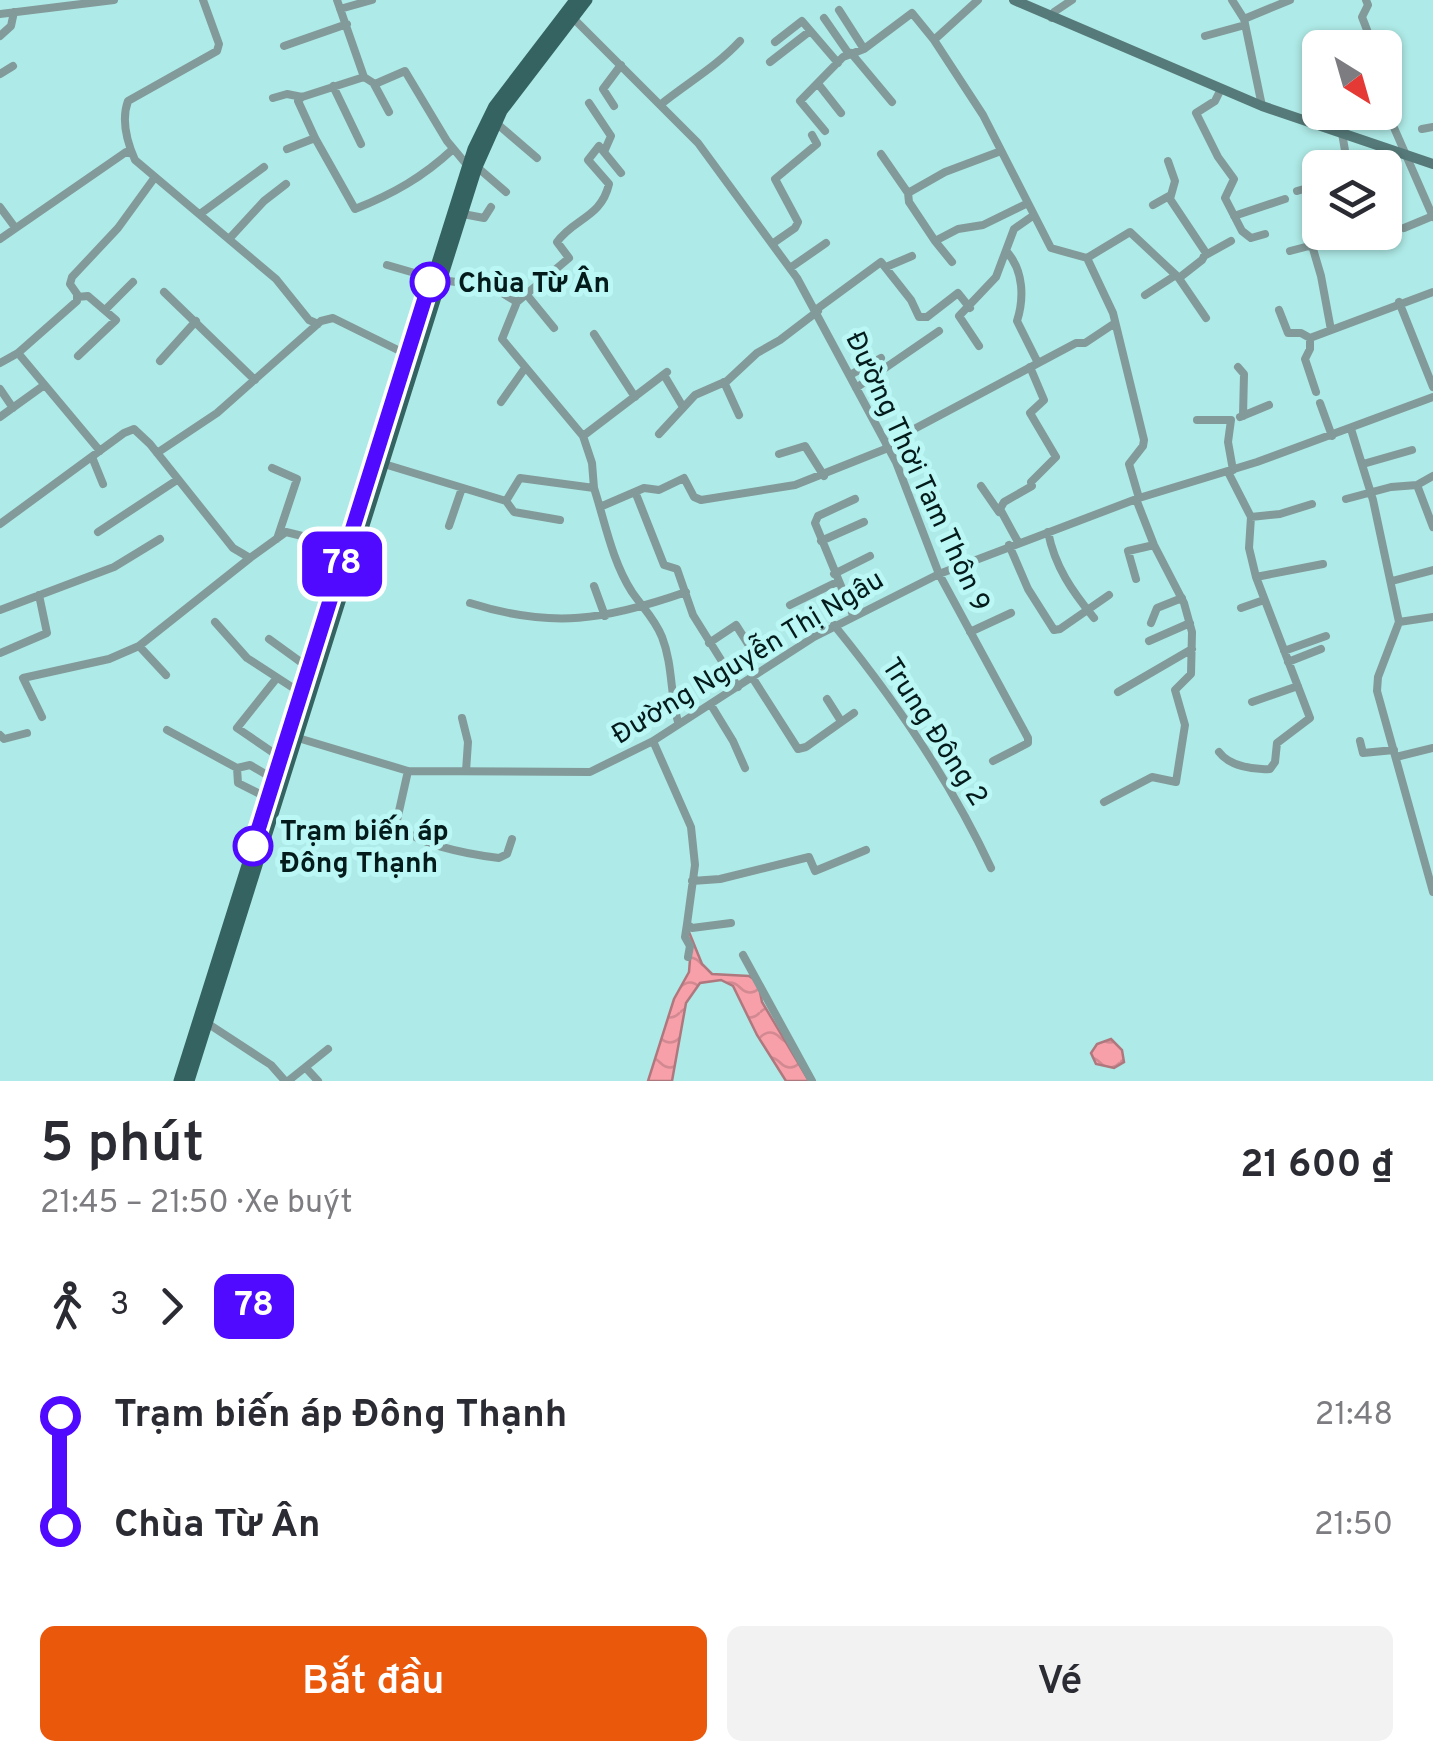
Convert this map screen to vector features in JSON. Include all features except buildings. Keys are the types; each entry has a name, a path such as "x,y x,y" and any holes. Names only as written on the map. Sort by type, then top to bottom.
{"main road":[{"path":"189,1081 293,736 384,464 472,166 494,106 574,0"},
{"path":"179,1081 274,779 293,736 301,693 408,355 462,214 472,166 496,122 587,0"},
{"path":"1014,0 1262,106 1433,164"}],"street":[{"path":"0,14 114,0"},
{"path":"203,0 218,51 128,101 124,124 132,154 276,279 309,320 318,324"},
{"path":"372,0 338,4 364,77 374,84 390,112"},
{"path":"934,40 978,0"},
{"path":"1052,18 1054,12 1072,0"},
{"path":"1232,0 1244,22 1262,106"},
{"path":"1205,36 1290,0"},
{"path":"1366,0 1368,5 1362,17 1367,30"},
{"path":"839,10 864,48"},
{"path":"0,36 12,26 14,12"},
{"path":"826,131 800,101 838,63 912,13 983,115 1051,248 1088,258 1130,232 1178,277 1206,318"},
{"name":"Đường Thời Tam Thôn 9","path":"574,18 698,144 817,310 913,502 939,574 1033,753"},
{"path":"824,18 892,102"},
{"path":"775,42 802,21 838,63"},
{"path":"284,46 347,24"},
{"path":"770,62 810,31"},
{"path":"660,105 722,61 740,42"},
{"path":"614,106 603,89 620,65"},
{"path":"0,74 13,66"},
{"path":"374,84 405,71 453,150 506,192"},
{"path":"273,98 287,94 302,97 364,77"},
{"path":"818,85 841,113"},
{"path":"333,86 361,144"},
{"path":"1221,89 1215,100 1196,113 1234,179 1225,198 1234,216 1248,237 1265,234"},
{"path":"302,97 298,102 315,138 355,208 407,186 453,150"},
{"path":"589,103 611,136 604,152"},
{"path":"496,122 538,158"},
{"path":"1422,129 1433,127"},
{"path":"1395,130 1433,216 1404,228"},
{"path":"1342,133 1345,150"},
{"path":"772,244 798,222 775,179 817,144 812,135"},
{"path":"288,149 315,138"},
{"path":"621,172 599,146 588,160 609,184 608,190 592,215 556,242 569,258 517,302 502,339 583,436 592,463 594,488 623,574 633,594 646,606 663,640 678,722"},
{"path":"908,193 945,172 1001,151"},
{"path":"0,239 104,164 126,152 132,154"},
{"path":"880,154 952,262"},
{"path":"1153,205 1170,196 1174,181 1168,162"},
{"path":"200,214 264,168"},
{"path":"0,363 18,353 77,301 70,284 72,277 118,228 155,177"},
{"path":"229,239 264,200 286,184"},
{"path":"1298,191 1302,190"},
{"path":"1170,196 1200,242 1204,256"},
{"path":"1234,216 1285,199"},
{"path":"935,241 958,229 983,225 1028,203"},
{"path":"0,206 14,226"},
{"path":"462,214 484,218 491,207"},
{"path":"979,346 959,316 996,277 1014,228 1034,215"},
{"path":"1145,296 1231,242"},
{"path":"790,268 826,243"},
{"path":"1290,251 1302,248"},
{"path":"1314,250 1331,330"},
{"path":"1007,252 1018,266 1018,284 1023,294 1017,321 1044,398 1030,413 1056,457 1031,482 1032,486 1004,502 1002,516 1028,589 1054,630 1108,595"},
{"path":"886,268 912,256"},
{"path":"1088,258 1115,323 1144,440 1129,464 1138,499 1154,545 1182,598 1192,650 1190,674 1175,690 1185,725 1176,782 1152,777 1104,802"},
{"path":"659,434 695,395 724,382 757,353 780,340 882,262 919,317 926,317 958,293 970,308"},
{"path":"388,265 437,279 486,283 517,302"},
{"path":"105,310 134,282"},
{"path":"164,292 255,380"},
{"path":"1279,310 1288,333 1310,338 1433,292"},
{"path":"527,294 554,328"},
{"path":"77,296 88,296 116,320 78,356"},
{"path":"1399,302 1433,387"},
{"path":"158,453 217,413 318,324 332,318 408,355"},
{"path":"160,362 196,322"},
{"path":"600,508 644,488 664,489 686,478 694,497 701,500 824,476 1115,323"},
{"path":"856,388 939,331"},
{"path":"594,334 636,397"},
{"path":"1310,338 1305,358 1316,392"},
{"path":"18,353 96,454 103,484"},
{"path":"850,375 881,358"},
{"path":"1238,367 1244,374 1243,416"},
{"path":"501,402 525,368"},
{"path":"583,436 666,373 683,407"},
{"path":"724,382 739,415"},
{"path":"0,417 43,386"},
{"path":"0,389 13,408"},
{"name":"Đường Nguyễn Thị Ngâu","path":"293,736 408,771 590,772 653,742 678,722 853,615 939,574 1138,499 1231,471 1433,398"},
{"path":"1320,403 1332,436"},
{"path":"1196,420 1231,420 1268,405"},
{"path":"1219,752 1225,760 1239,766 1270,770 1277,744 1294,728 1309,722 1256,577 1250,548 1251,517 1231,471 1231,420"},
{"path":"0,524 134,429 158,453 233,548 250,558"},
{"path":"1351,429 1371,493 1399,622 1378,677 1377,691 1433,892"},
{"path":"779,454 805,446 824,476"},
{"path":"1363,464 1412,450"},
{"path":"384,464 506,501 514,512 560,520"},
{"path":"272,468 297,479 277,539"},
{"path":"1346,500 1411,483 1417,485 1433,476"},
{"path":"506,501 520,478 594,488"},
{"path":"98,532 177,480"},
{"path":"1417,485 1433,527"},
{"path":"980,486 1002,516"},
{"path":"449,526 462,488"},
{"path":"636,494 664,565 677,569 693,615 738,688"},
{"path":"853,615 814,523 818,516 855,499"},
{"path":"1251,517 1280,514 1312,504"},
{"path":"822,541 864,522"},
{"path":"42,717 23,678 110,660 140,646 204,591 286,532 347,547"},
{"path":"1048,532 1063,578 1094,618"},
{"path":"0,610 114,567 160,539"},
{"path":"1136,579 1128,552 1154,545"},
{"path":"790,605 870,556"},
{"path":"1256,577 1324,564"},
{"path":"1392,581 1433,570"},
{"path":"594,586 604,616"},
{"path":"470,603 561,619 604,616 686,592"},
{"path":"0,652 47,633 39,595"},
{"path":"1151,622 1157,608 1182,598"},
{"path":"1241,608 1264,600"},
{"path":"970,632 1011,613"},
{"path":"1399,622 1433,617"},
{"path":"215,622 247,658 301,693"},
{"path":"1149,641 1190,624"},
{"path":"710,642 736,626 750,648"},
{"name":"Trung Đông 2","path":"834,626 886,692 947,782 991,868"},
{"path":"1284,651 1326,636"},
{"path":"269,640 309,668"},
{"path":"140,646 166,675"},
{"path":"1288,662 1321,649"},
{"path":"1118,692 1192,650"},
{"path":"752,677 798,749 854,713"},
{"path":"276,679 236,728 281,758"},
{"path":"1252,702 1298,686"},
{"path":"826,700 841,721"},
{"path":"710,705 733,741 744,768"},
{"path":"462,718 468,742 466,771"},
{"path":"167,730 238,768 250,765 274,779"},
{"path":"0,736 4,739 27,733"},
{"path":"1360,741 1363,753 1395,754 1433,748"},
{"path":"653,742 691,826 695,865 684,937 690,946 688,957"},
{"path":"993,761 1028,743"},
{"path":"238,768 238,783 268,798"},
{"path":"408,771 397,820 404,832 418,840 499,858 507,854 512,839"},
{"path":"1420,846 1433,843"},
{"path":"692,881 809,858 814,871 866,850"},
{"path":"688,924 692,928 730,923"},
{"path":"743,955 812,1081"},
{"path":"207,1023 271,1065 287,1081 328,1050"},
{"path":"306,1068 318,1081"}],"water":[{"path":"689,932 702,964 712,974 749,976 758,982 762,1002 809,1081 786,1081 733,986 721,980 700,983 686,1003 672,1081 648,1081 674,999 689,972"},
{"path":"1111,1039 1122,1050 1124,1062 1114,1068 1096,1064 1091,1053 1097,1044"}],"bus line":[{"name":"78","path":"253,846 430,282"}],"place":[{"name":"Chùa Từ Ân","path":"430,282"},
{"name":"Trạm biến áp Đông Thạnh","path":"253,846"}]}
